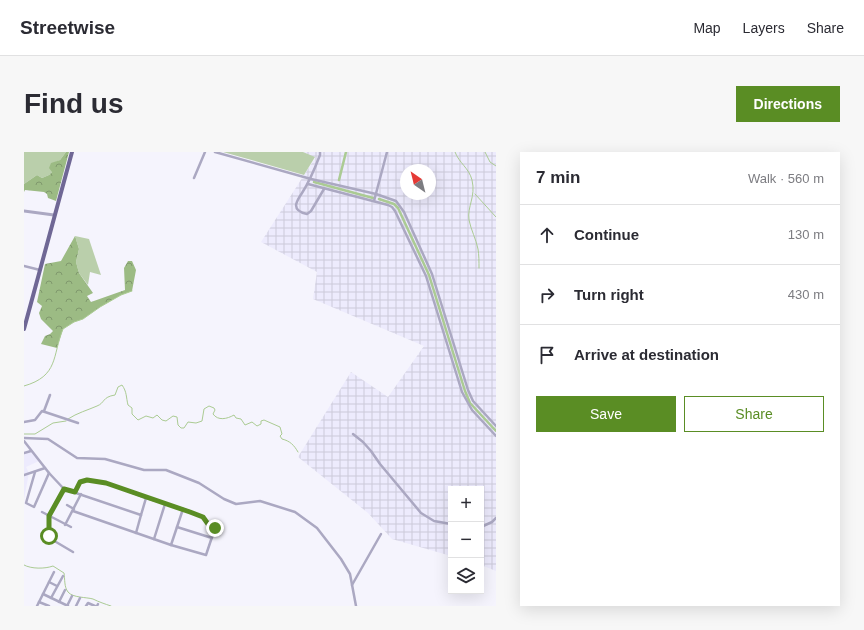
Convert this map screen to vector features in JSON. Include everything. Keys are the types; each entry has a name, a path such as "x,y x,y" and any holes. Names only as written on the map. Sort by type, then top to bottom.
{"main road":[{"path":"24,329 72,152"}],"street":[{"path":"194,178 205,152"},
{"path":"215,152 376,194 396,201 404,212 432,274 471,396 477,406 496,426"},
{"path":"320,152 311,178 296,206 302,213 307,214 311,211 324,189"},
{"path":"374,202 387,152"},
{"path":"308,184 392,207 398,216 426,276 462,392 472,410 496,436"},
{"path":"24,211 54,215"},
{"path":"24,266 40,270"},
{"path":"443,331 449,329"},
{"path":"24,422 35,420 41,411 44,411 50,395"},
{"path":"44,411 78,423"},
{"path":"353,434 367,446 421,513 434,521 448,523"},
{"path":"24,438 48,439 77,458 105,459 144,470 166,470 199,483 224,499 236,504 260,501 295,512 317,528 341,559 350,574 356,606"},
{"path":"24,441 49,473 64,489 141,516"},
{"path":"24,453 31,451"},
{"path":"24,475 45,468"},
{"path":"35,472 26,503 34,507 49,473"},
{"path":"67,505 74,510 136,533 205,556 206,555 215,528 208,524 203,517 106,483 87,480 80,482 75,492"},
{"path":"64,489 49,516 49,538 72,552"},
{"path":"65,525 81,494"},
{"path":"136,533 146,498"},
{"path":"154,539 165,504"},
{"path":"171,545 183,509"},
{"path":"42,512 71,528"},
{"path":"484,526 492,522 496,518"},
{"path":"177,527 212,538"},
{"path":"352,585 381,534"},
{"path":"37,606 54,572"},
{"path":"51,598 63,576"},
{"path":"49,582 57,586"},
{"path":"59,602 65,590"},
{"path":"43,594 67,606 72,596"},
{"path":"76,606 80,598"},
{"path":"39,602 49,606"},
{"path":"86,606 88,602 97,605"}],"shaded area":[{"path":"303,152 496,152 496,571 484,566 484,486 448,486 448,555 392,539 368,513 298,457 351,372 388,397 424,346 313,299 317,272 261,242 315,158"},
{"path":"31,451 39,461 26,467 29,473 24,499 24,453"}],"green space":[{"path":"24,152 66,152 60,160 51,164 52,172 49,175 42,178 37,175 24,184"},
{"path":"66,152 69,152 56,201 48,198 47,194 44,192 25,190 24,192 24,184 37,175 42,178 49,175 52,172 49,168 51,163 60,160"},
{"path":"223,152 303,152 315,157 304,175"},
{"path":"75,236 89,239 101,275 90,272 88,285 79,273 76,262 79,249"},
{"path":"75,236 79,249 76,262 79,273 93,293 87,296 91,302 125,290 124,268 128,261 132,261 136,270 132,291 121,295 83,319 74,322 63,329 57,348 41,344 45,336 53,331 41,319 39,313 42,306 37,302 45,264 61,261"}],"waterway":[{"path":"339,180 346,152"},
{"path":"455,152 469,172 472,180 473,191 469,210 469,220 478,249 479,268"},
{"path":"485,152 490,162 496,166"},
{"path":"314,182 373,198"},
{"path":"475,194 496,217"},
{"path":"379,199 394,204 398,208 429,275 470,403 496,431"},
{"path":"24,386 35,382 49,371 63,329 74,322 83,319 121,295 132,291"},
{"path":"68,419 100,405 108,397 115,395 118,387 122,385 126,392 128,405 132,408 132,414 138,420 146,416 153,418 157,415 162,420 166,421 173,416 177,417 178,425 181,428 184,428 188,422 196,423 202,421 204,409 209,406 214,408 215,410 213,414 217,418 228,418 234,415 236,418 241,419 245,425 252,422 257,426 264,420 280,427 282,434 280,436 282,439 292,444 298,452"},
{"path":"24,434 35,434 53,423 66,421"},
{"path":"24,565 38,568 53,566 64,573 66,588 70,594 93,599 111,606"}],"route":[{"path":"49,536 49,516 64,489 75,492 78,484 82,480 106,483 190,512 203,517 208,524 215,528"}]}
